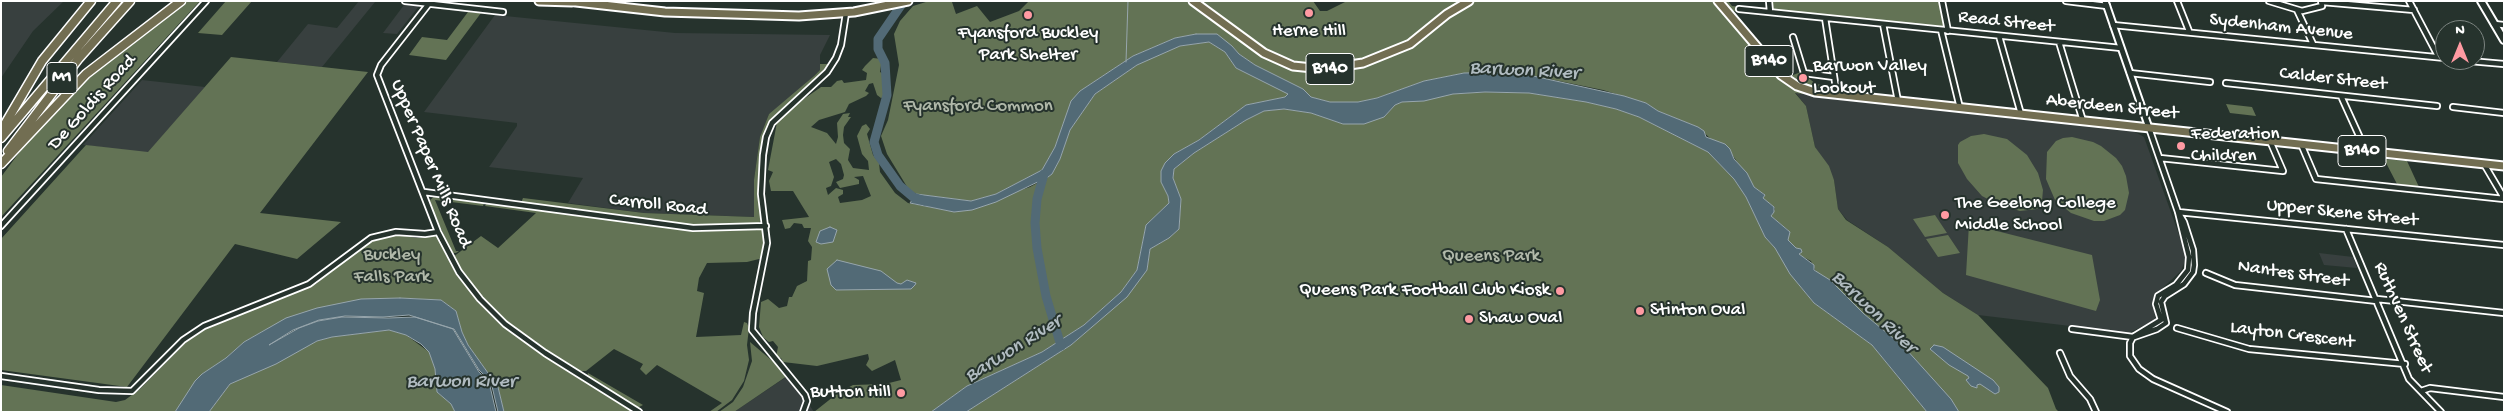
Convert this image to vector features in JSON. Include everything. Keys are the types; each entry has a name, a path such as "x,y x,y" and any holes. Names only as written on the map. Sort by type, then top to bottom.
{"highway":[{"path":"1,131 42,61 91,1"},
{"name":"M1","path":"1,138 75,48 117,1"},
{"name":"M1","path":"1,162 74,64 130,1"},
{"path":"1,162 86,74 181,1"}],"main road":[{"path":"539,1 570,2 677,13 789,16 846,13 908,1"},
{"name":"B140","path":"1193,1 1264,53 1287,64 1323,69 1363,63 1410,44 1447,14 1469,1"},
{"name":"B140","path":"1718,1 1773,67 1789,81 1806,90 1837,95"},
{"path":"2481,1 2504,40"},
{"name":"Aberdeen Street","path":"1837,95 2504,166"}],"street":[{"name":"De Goldis Road","path":"1,226 206,1"},
{"path":"404,1 429,2 503,12"},
{"path":"1769,1 1770,12"},
{"path":"1942,1 1948,31"},
{"path":"2066,1 2106,4 2193,250 2193,272 2184,284 2163,299 2161,306 2163,321 2157,329 2132,338 2072,328"},
{"path":"2177,1 2189,31"},
{"path":"2269,1 2297,10 2317,8 2322,6 2321,2 2414,10"},
{"path":"2409,1 2435,50"},
{"name":"Upper Paper Mills Road","path":"429,2 381,65 377,75 438,232 459,272 480,299 505,324 545,353 639,412"},
{"name":"Read Street","path":"1739,9 2122,48"},
{"path":"2297,10 2312,44"},
{"path":"803,412 806,407 806,395 783,366 758,340 752,330 753,313 766,256 766,226 761,194 766,137 777,116 827,72 841,45 846,13"},
{"path":"1825,18 1837,95"},
{"path":"1883,24 1898,101"},
{"path":"2494,24 2504,25"},
{"name":"Sydenham Avenue","path":"2114,25 2435,56"},
{"path":"1940,30 1960,108"},
{"path":"1999,36 2021,114"},
{"path":"1793,37 1799,51 1804,73 1834,77"},
{"path":"2059,42 2083,121"},
{"path":"2485,62 2504,64"},
{"path":"2130,73 2210,82"},
{"name":"Calder Street","path":"2226,83 2437,106"},
{"path":"2341,96 2366,151"},
{"path":"2453,108 2504,113"},
{"path":"2160,158 2283,171 2270,141"},
{"path":"2301,144 2316,179 2504,199"},
{"path":"2484,164 2504,199"},
{"name":"Carroll Road","path":"424,192 693,228 766,226"},
{"name":"Upper Skene Street","path":"2178,212 2504,245"},
{"name":"Ruthven Street","path":"2346,229 2405,364 2409,378 2441,412"},
{"path":"1,376 99,390 132,391 178,345 204,326 309,284 371,238 396,232 425,234 438,232"},
{"name":"Nantes Street","path":"2206,273 2235,284 2504,313"},
{"name":"Layton Crescent","path":"2177,328 2249,349 2405,364"},
{"path":"2132,338 2130,356 2145,374 2227,412"},
{"path":"2060,353 2070,376 2090,399 2096,412"},
{"path":"2421,391 2430,388 2504,397"}],"shaded area":[{"path":"1,1 64,1 33,31 1,78"},
{"path":"359,1 375,2 322,67 277,62 308,24 337,28"},
{"path":"404,5 419,6 397,34 383,33"},
{"path":"495,15 675,33 830,35 820,55 820,70 797,92 769,114 760,137 754,180 755,217 644,213 568,203 583,178 489,167 517,126 517,123 424,112"},
{"path":"142,80 205,87 148,153 83,145"},
{"name":"The Geelong College Middle School","path":"1795,92 1822,98 2135,132 2144,137 2186,258 2181,271 2154,296 2155,320 2129,333 1978,315 1943,293 1888,247 1847,220 1838,209 1834,180 1815,147 1806,106"},
{"path":"2319,253 2353,257 2357,268 2324,265"},
{"path":"792,373 806,390 810,406 814,412 734,412"}],"green space":[{"path":"185,1 200,1 1,217 1,177 30,138 90,73 154,22"},
{"path":"226,1 252,1 222,35 198,33"},
{"name":"Fyansford Common","path":"929,1 952,2 956,14 977,6 990,22 1019,11 1029,1 1313,1 1320,11 1327,11 1347,1 1728,1 1732,6 1752,8 1753,13 1726,10 1785,78 1801,72 1816,84 1833,87 1831,94 1803,89 1804,94 1795,93 1806,106 1815,147 1829,166 1834,180 1838,209 1846,220 1888,247 1943,293 1978,315 2048,388 2059,412 1959,412 1950,399 1905,348 1864,314 1830,280 1817,274 1811,261 1801,256 1788,240 1788,230 1771,216 1775,209 1774,207 1763,198 1764,194 1754,187 1725,144 1713,141 1698,127 1658,111 1646,103 1603,90 1515,72 1464,73 1424,81 1377,98 1358,102 1330,102 1311,97 1303,89 1255,65 1239,54 1232,46 1196,34 1175,38 1133,56 1080,91 1071,102 1055,147 1042,170 996,194 971,201 916,194 909,190 887,154 881,136 888,120 899,65 894,34 900,21 913,6"},
{"path":"1772,1 1939,1 1944,27 1778,12 1773,9"},
{"path":"468,12 481,13 446,60 409,55 422,37 447,40"},
{"path":"1209,42 1225,52 1236,68 1289,94 1285,97 1246,105 1199,140 1174,154 1165,163 1161,182 1168,196 1169,203 1146,225 1137,270 1121,292 1084,325 1042,352 967,386 931,412 814,412 838,393 853,385 885,384 901,380 895,360 872,371 866,365 869,359 868,354 817,366 783,362 781,358 776,357 778,347 773,341 769,342 763,337 759,327 761,302 768,299 779,308 787,306 789,297 792,297 797,286 807,281 808,261 811,260 812,247 808,241 811,228 804,228 802,224 794,223 790,228 785,229 782,220 809,217 793,191 771,191 769,181 773,172 768,170 778,117 821,87 831,87 837,81 842,80 844,83 866,80 867,73 862,70 865,66 873,58 882,59 880,72 885,75 886,96 881,98 877,95 873,83 869,84 865,91 869,93 849,104 845,112 819,120 811,127 827,133 836,144 838,137 837,123 843,114 850,113 848,117 851,117 844,127 843,135 844,143 850,149 848,160 853,168 869,170 868,161 862,154 857,136 862,126 866,124 870,129 867,134 873,155 879,163 880,172 895,193 908,203 955,212 1030,187 1048,177 1052,174 1060,159 1070,130 1095,94 1137,65 1180,46","holes":["836,159 841,164 844,175 843,179 836,182 840,188 859,184 859,180 854,177 863,176 871,196 862,200 840,203 838,197 843,194 843,190 836,188 828,195 826,188 831,186 834,177 829,162"]},
{"path":"231,57 368,72 260,213 341,222 297,259 235,244 127,387 1,370 1,239 86,145 148,152"},
{"path":"820,64 829,64 816,82 768,124 765,141 762,218 759,223 741,225 764,225 763,258 747,262 707,263 699,278 697,291 704,293 696,337 741,335 744,322 747,323 749,328 747,345 749,360 744,381 732,400 716,412 709,412 722,403 657,365 646,375 640,369 643,364 614,349 586,371 577,371 544,351 503,320 483,300 453,257 481,236 498,248 536,213 485,206 488,201 521,203 523,198 644,213 754,217 754,180 760,137 769,114 814,76 820,70"},
{"name":"Queens Park","path":"1485,92 1529,93 1616,109 1639,117 1708,152 1734,179 1746,197 1765,237 1814,303 1872,345 1927,412 966,412 1071,345 1110,311 1147,270 1150,249 1169,238 1179,229 1181,199 1173,178 1174,169 1194,153 1246,120 1264,111 1284,109 1311,113 1343,124 1384,117 1395,105 1402,102 1453,94"},
{"path":"2226,104 2252,107 2256,116 2230,113"},
{"path":"1984,134 2007,139 2027,155 2038,173 2043,190 2042,201 2037,209 2020,211 1997,204 1982,196 1967,179 1958,163 1958,145 1971,136"},
{"path":"2072,137 2101,146 2116,158 2122,166 2129,193 2125,210 2120,215 2104,221 2094,221 2071,213 2055,200 2046,179 2047,152 2056,141"},
{"path":"2384,159 2407,161 2419,187 2397,184"},
{"path":"436,195 485,201 483,206 435,200 456,251 459,251 456,253 452,253 431,206 430,200"},
{"path":"1935,215 1947,233 1925,237 1913,219"},
{"path":"1969,224 2092,255 2100,300 2096,311 1966,275"},
{"name":"Buckley Falls Park","path":"438,233 460,275 487,307 545,354 640,412 504,412 498,387 468,345 456,311 441,300 400,298 377,299 328,306 297,315 265,330 244,342 226,358 202,374 175,412 1,412 1,385 116,402 125,400 140,389 188,340 213,324 316,284 364,244 376,238 394,234 416,238"},
{"path":"1948,235 1960,253 1938,257 1926,239"},
{"name":"Buckley Falls Park","path":"389,330 406,335 429,352 435,369 437,392 451,404 455,412 209,412 230,384 317,341 332,337"},
{"path":"750,342 787,376 734,412 719,412 733,402 743,387 752,361"},
{"path":"588,373 643,405 637,408 587,378"}],"water":[{"path":"1196,34 1217,34 1239,54 1255,65 1303,89 1311,97 1330,102 1358,102 1377,98 1424,81 1464,73 1515,72 1624,96 1646,103 1658,111 1698,127 1704,131 1706,137 1725,144 1730,149 1734,159 1747,173 1754,187 1765,195 1763,198 1774,207 1774,212 1771,216 1790,232 1788,240 1796,248 1801,249 1802,252 1799,254 1814,265 1814,270 1830,280 1864,314 1905,348 1951,399 1959,412 1927,412 1872,345 1814,303 1790,274 1775,248 1765,237 1746,197 1734,179 1708,152 1639,117 1616,109 1529,93 1485,92 1453,94 1424,101 1402,102 1395,105 1384,117 1364,124 1343,124 1311,113 1284,109 1264,111 1246,120 1194,153 1174,169 1173,178 1181,199 1179,229 1169,238 1150,249 1147,270 1127,297 1071,345 966,412 931,412 967,386 1042,352 1084,325 1121,292 1137,270 1146,225 1169,203 1168,196 1161,182 1161,171 1165,163 1174,154 1199,140 1246,105 1285,97 1288,94 1236,68 1225,52 1209,42 1180,46 1137,65 1095,94 1070,130 1060,159 1052,174 1048,177 996,202 972,210 954,212 910,203 916,194 971,201 996,194 1042,170 1055,147 1071,101 1080,91 1133,56 1175,38"},
{"path":"830,227 837,230 833,242 821,244 816,242 820,231"},
{"path":"837,260 881,271 897,283 901,284 907,280 916,283 911,289 836,290 831,285 827,269"},
{"name":"Barwon River","path":"361,299 441,300 456,311 468,345 498,387 504,412 498,412 491,382 479,370 454,329 409,315 383,317 345,316 319,320 293,330 269,345 299,328 318,321 342,317 388,318 415,317 453,329 479,372 489,382 496,412 455,412 451,404 437,392 435,369 429,352 421,344 406,335 389,330 332,337 317,341 276,364 230,384 209,412 175,412 195,381 202,374 226,358 244,342 286,318 317,308"},
{"path":"1934,345 1943,347 1993,380 1999,387 1999,392 1995,394 1980,384 1977,385 1977,388 1971,386 1966,380 1969,378 1968,376 1949,365 1930,349"}],"waterway":[{"path":"904,1 878,39 878,49 885,63 887,95 874,142 878,155 900,186 913,197 925,201"},
{"path":"1126,62 1128,1"},
{"name":"Barwon River","path":"1044,174 1037,199 1035,223 1037,248 1046,296 1061,346"}],"place":[{"name":"Herne Hill","path":"1309,13"},
{"name":"Fyansford Buckley Park Shelter","path":"1028,15"},
{"name":"Barwon Valley Lookout","path":"1803,78"},
{"name":"Federation Children","path":"2181,146"},
{"name":"The Geelong College Middle School","path":"1945,215"},
{"name":"Queens Park Football Club Kiosk","path":"1560,291"},
{"name":"Stinton Oval","path":"1640,311"},
{"name":"Shaw Oval","path":"1469,319"},
{"name":"Button Hill","path":"901,393"}]}
